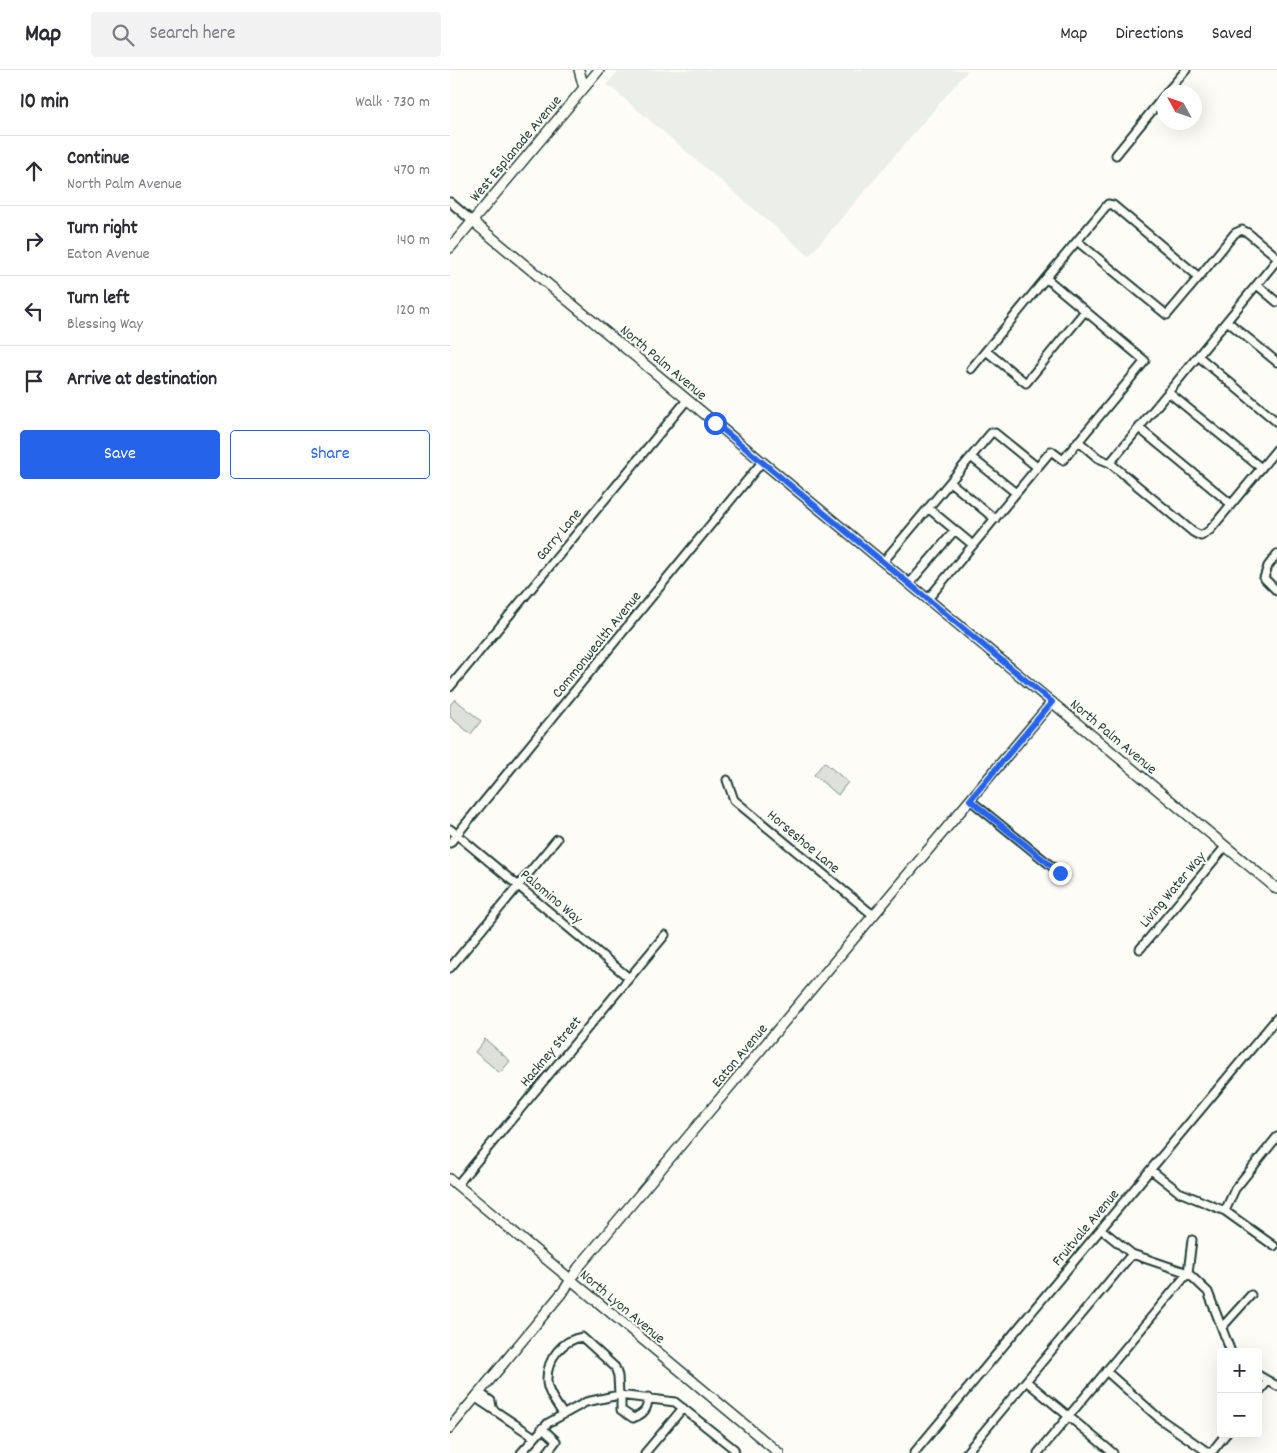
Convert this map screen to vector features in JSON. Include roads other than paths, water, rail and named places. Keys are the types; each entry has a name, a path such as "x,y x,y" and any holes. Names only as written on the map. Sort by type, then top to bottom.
{"street":[{"path":"579,70 584,88"},
{"path":"1173,85 1186,70"},
{"name":"West Esplanade Avenue","path":"450,248 584,88 594,72"},
{"path":"1116,155 1157,105"},
{"path":"450,202 472,221"},
{"path":"971,369 1108,204 1113,205 1199,277"},
{"name":"North Palm Avenue","path":"472,221 1277,889"},
{"path":"1077,241 1167,315 1235,233 1242,230 1248,232 1277,257"},
{"path":"1110,463 1277,260"},
{"path":"928,599 1051,451 1063,460 1145,361 1046,278"},
{"path":"1256,285 1277,302"},
{"path":"986,351 1026,383 1085,311"},
{"path":"1227,321 1277,362"},
{"path":"1198,356 1277,422"},
{"path":"1168,392 1261,468"},
{"name":"Garry Lane","path":"450,686 688,400"},
{"path":"1139,428 1231,504"},
{"path":"883,562 991,433 995,433 1037,468"},
{"path":"1078,442 1098,458 1110,463 1193,532 1201,536 1210,530 1277,449"},
{"path":"971,457 1016,493"},
{"name":"Commonwealth Avenue","path":"450,843 762,462"},
{"path":"950,482 994,519"},
{"path":"928,508 973,545"},
{"path":"909,584 955,530"},
{"path":"1277,554 1268,566 1264,578 1277,591"},
{"name":"Eaton Avenue","path":"450,1428 571,1280 578,1268 1052,702"},
{"name":"Horseshoe Lane","path":"727,780 734,800 873,916"},
{"path":"970,800 1060,873"},
{"name":"Palomino Way","path":"450,829 629,978"},
{"path":"450,968 557,839"},
{"name":"Living Water Way","path":"1140,949 1225,847"},
{"name":"Hackney Street","path":"454,1182 665,935"},
{"name":"Fruitvale Avenue","path":"914,1453 1277,1018"},
{"path":"1225,1211 1236,1188 1276,1142"},
{"path":"1151,1170 1179,1192 1225,1211 1274,1246"},
{"name":"North Lyon Avenue","path":"454,1182 776,1452"},
{"path":"1101,1229 1132,1254 1188,1273 1208,1292 1223,1326 1230,1348"},
{"path":"1038,1453 1188,1273 1192,1240"},
{"path":"966,1453 1132,1254"},
{"path":"1223,1326 1251,1295"},
{"path":"563,1414 550,1391 547,1379 556,1354 563,1344 572,1339 582,1337 609,1360 618,1376 621,1410 633,1418 642,1415 648,1406 648,1397"},
{"path":"1106,1372 1160,1419 1210,1453 1223,1438"},
{"path":"1262,1377 1273,1384 1277,1394"},
{"path":"1026,1381 1111,1452"},
{"path":"1262,1391 1273,1384"},
{"path":"478,1395 486,1407 492,1407 534,1437"},
{"path":"521,1453 542,1428 563,1414 586,1402 620,1395 648,1397 675,1402 734,1449 735,1453"},
{"path":"646,1453 683,1408"},
{"path":"542,1428 556,1442 547,1453"}]}
